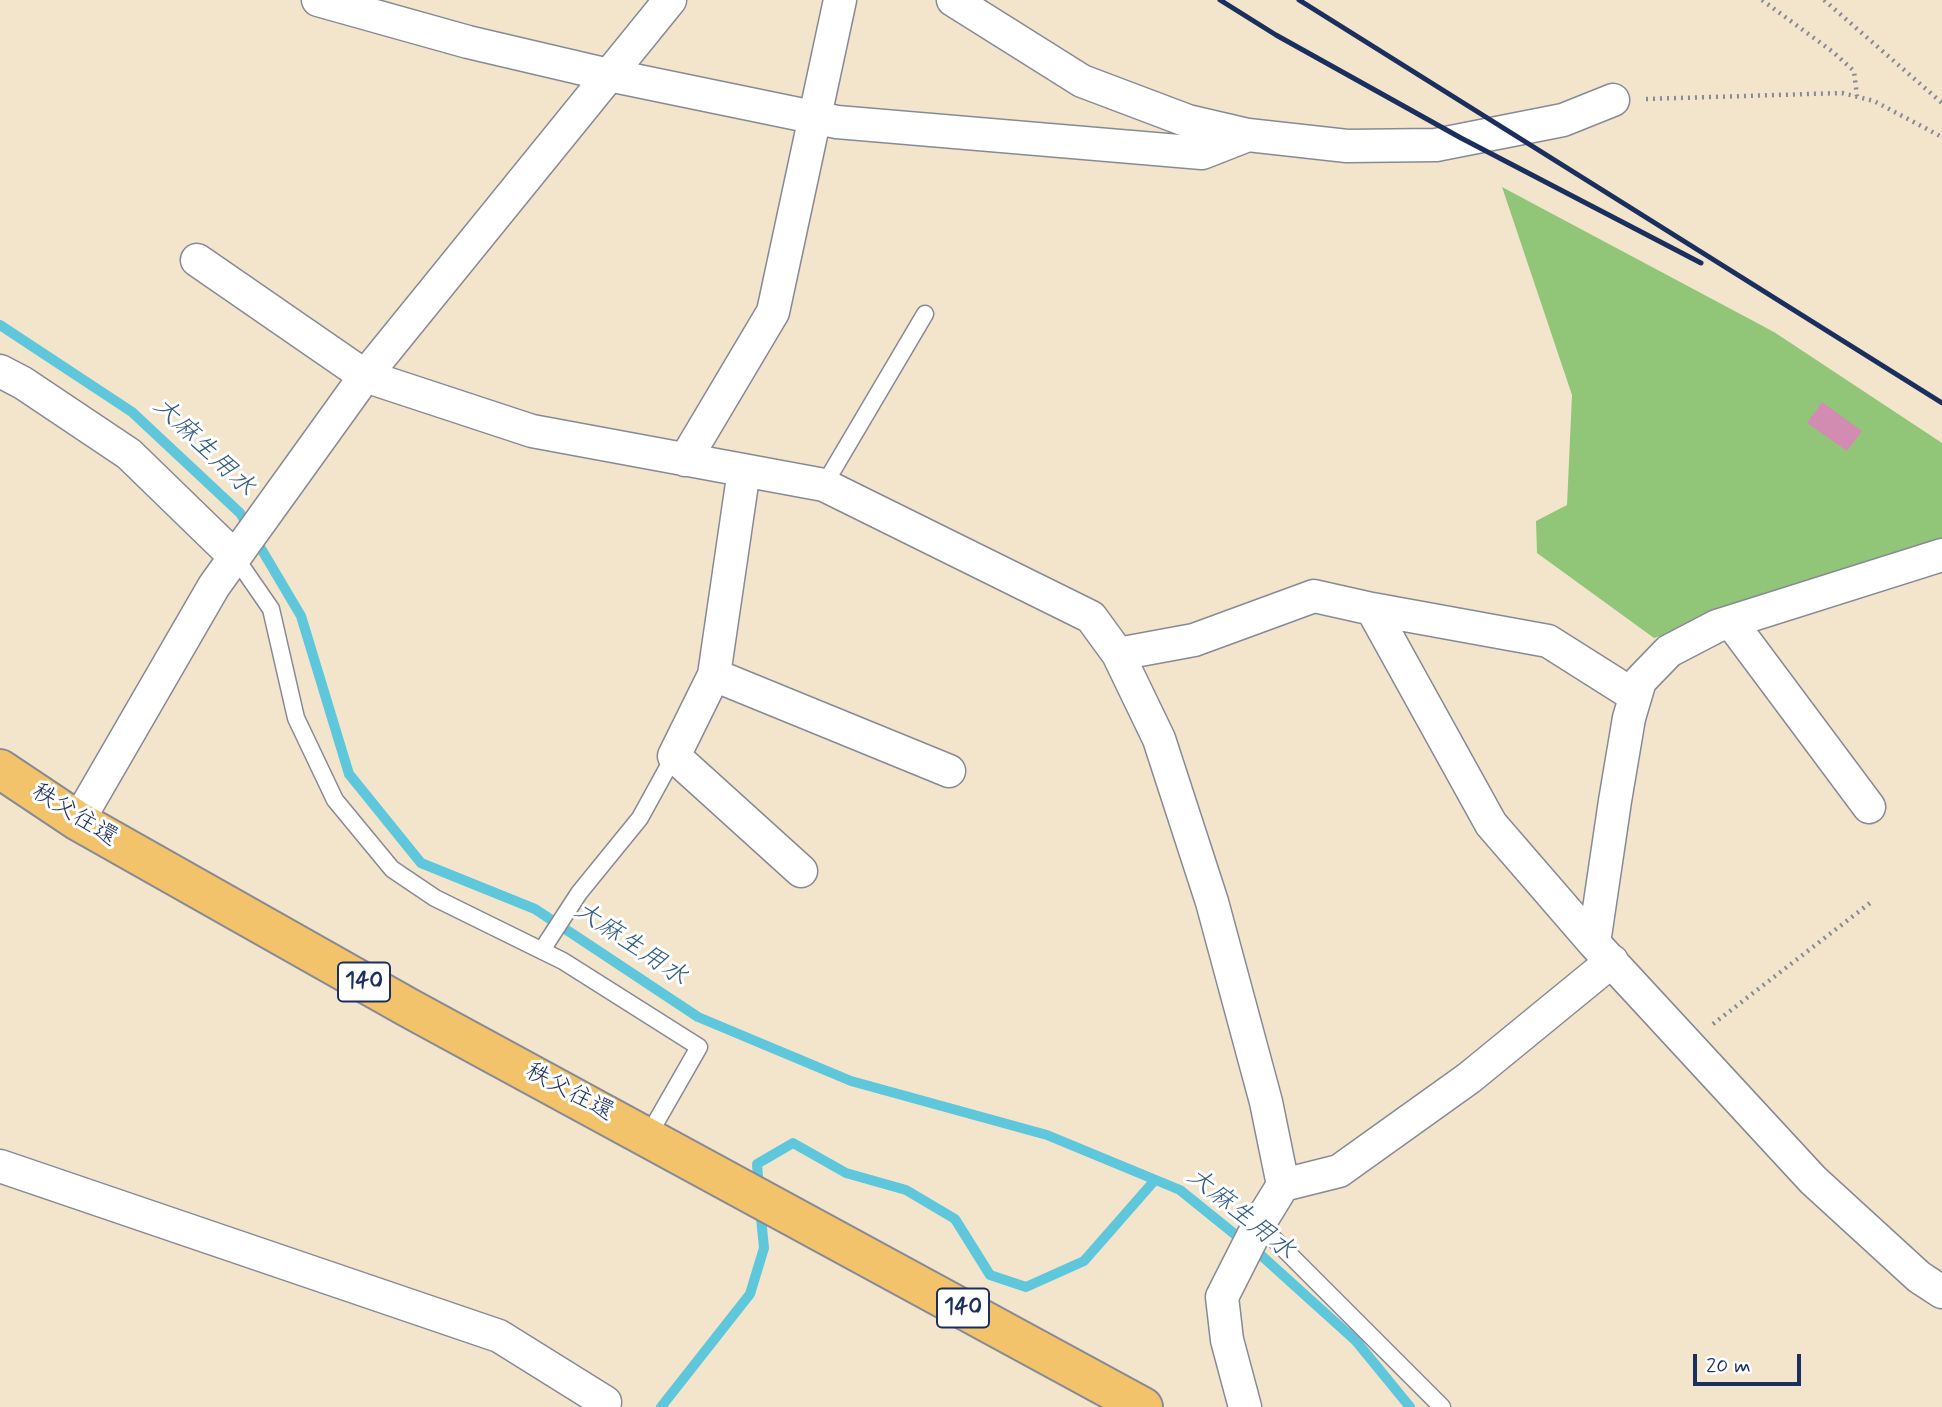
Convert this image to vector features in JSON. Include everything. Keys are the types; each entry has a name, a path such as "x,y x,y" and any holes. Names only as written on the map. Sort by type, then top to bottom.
{"highway":[{"name":"秩父往還","path":"0,769 78,821 409,1008 736,1183 1143,1407"}],"street":[{"path":"318,0 468,42 814,118 1202,153 1248,135"},
{"path":"78,821 214,586 365,376 670,0"},
{"path":"685,460 774,312 840,0"},
{"path":"953,0 1082,81 1188,121 1248,135 1347,146 1436,145 1563,120 1613,100"},
{"path":"197,260 365,376 532,431 824,485 1091,617 1118,654 1159,739 1212,902 1266,1102 1283,1185 1258,1226 1222,1297 1227,1340 1245,1407"},
{"path":"0,371 23,383 129,454 236,556"},
{"path":"744,470 713,675 674,756 801,871"},
{"path":"1283,1185 1339,1171 1469,1078 1603,952 1617,787 1635,696 1640,681 1669,652 1717,625 1937,562"},
{"path":"1118,654 1194,640 1314,596 1548,641 1635,696"},
{"path":"1373,609 1492,824 1603,952 1813,1180 1919,1277 1942,1292"},
{"path":"1731,622 1869,807"},
{"path":"713,675 949,771"},
{"path":"0,1166 499,1336 605,1402 600,1407"}],"lane":[{"path":"824,485 925,314"},
{"path":"236,556 271,609 296,719 335,800 392,869 435,898 544,948 699,1047 648,1136"},
{"path":"544,948 572,904 640,818 674,756"},
{"path":"1258,1226 1442,1407"}],"path":[{"path":"1762,0 1833,52 1854,71 1857,96"},
{"path":"1824,0 1942,103"},
{"path":"1613,100 1842,93 1874,101 1942,137"},
{"path":"1688,1044 1870,904"}],"green space":[{"path":"1502,187 1774,332 1942,443 1942,548 1654,638 1537,553 1536,521 1567,505 1572,395"}],"building":[{"path":"1822,402 1862,431 1847,451 1807,423"}],"waterway":[{"name":"大麻生用水","path":"0,325 132,412 240,513 301,616 349,774 421,863 535,909 698,1017 851,1081 1047,1135 1180,1190 1263,1257 1356,1341 1410,1407"},
{"path":"759,1189 757,1164 793,1143 846,1173 906,1190 955,1219 990,1275 1026,1287 1084,1261 1155,1180"},
{"path":"661,1407 750,1294 764,1248 760,1208"}],"railway":[{"path":"1220,0 1276,35 1461,138 1701,263"},
{"path":"1299,0 1942,403"}]}
